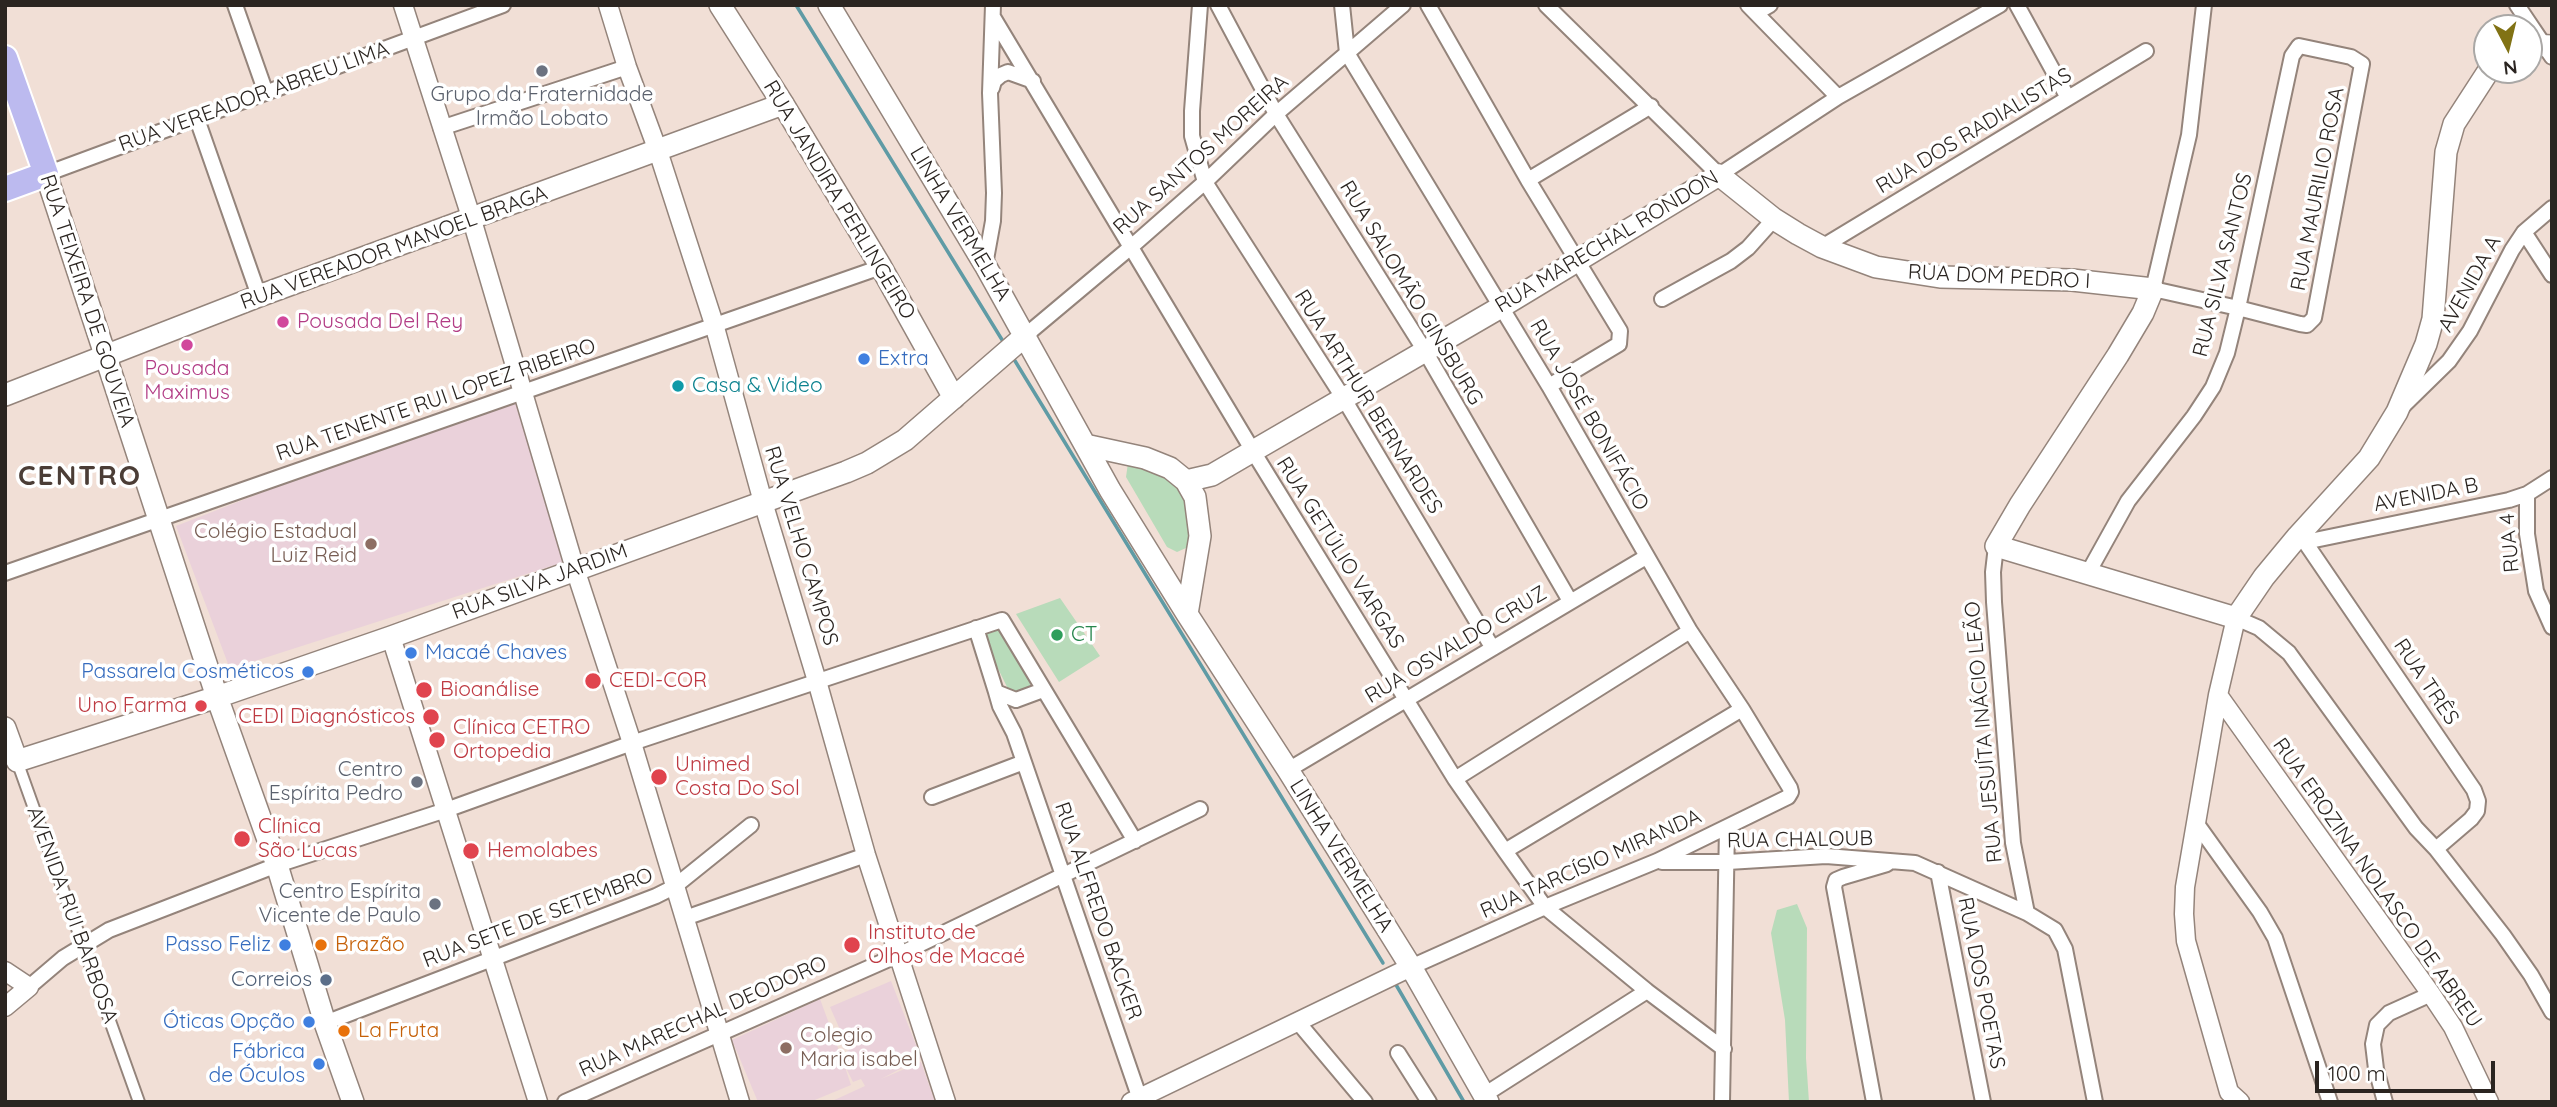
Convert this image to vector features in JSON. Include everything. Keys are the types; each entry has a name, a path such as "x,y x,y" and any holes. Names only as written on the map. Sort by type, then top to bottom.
{"highway":[{"name":"RUA TEIXEIRA DE GOUVEIA","path":"5,58 46,174"},
{"name":"RUA VEREADOR ABREU LIMA","path":"5,188 46,174"}],"main road":[{"name":"RUA JANDIRA PERLINGEIRO","path":"720,5 881,267 954,398"},
{"name":"LINHA VERMELHA","path":"829,5 985,265 1014,345 1084,445 1187,614 1288,770 1411,967 1486,1098"},
{"path":"2153,289 2143,313 2118,355 1996,546 2236,618 2249,598 2369,458 2397,412 2426,344 2433,319 2446,152 2454,124 2480,84"},
{"name":"RUA VEREADOR MANOEL BRAGA","path":"5,395 259,296 783,104"},
{"name":"RUA TEIXEIRA DE GOUVEIA","path":"46,174 217,697 277,864 325,1023 353,1102"},
{"name":"RUA DOM PEDRO I","path":"1719,175 1774,219 1822,247 1876,267 1910,274 2072,281 2153,289"},
{"name":"RUA MARECHAL RONDON","path":"1191,489 1719,175"},
{"name":"RUA SILVA JARDIM","path":"17,761 217,697 391,637 867,463 905,440 1014,345"},
{"path":"1084,445 1145,458 1170,468 1191,489 1200,536 1187,614"},
{"path":"1110,490 1111,478 1117,467 1129,459 1145,458"},
{"path":"1153,559 1175,566 1185,564 1196,557"},
{"name":"AVENIDA RUI BARBOSA","path":"5,728 17,761"}],"street":[{"path":"235,5 266,93"},
{"path":"403,5 472,219 575,569 632,743 740,1102"},
{"name":"RUA VEREADOR ABREU LIMA","path":"46,174 503,5"},
{"name":"RUA VELHO CAMPOS","path":"608,5 714,324 866,855 946,1102"},
{"name":"RUA ARTHUR BERNARDES","path":"1200,5 1192,136 1205,182 1344,399 1492,647"},
{"name":"RUA SALOMÃO GINSBURG","path":"1217,5 1276,114 1425,351 1570,601"},
{"path":"1342,5 1347,53"},
{"name":"RUA SANTOS MOREIRA","path":"1014,345 1131,247 1205,182 1276,114 1404,5"},
{"path":"1428,5 1528,180 1620,331 1619,344 1549,386"},
{"path":"1546,5 1719,175"},
{"path":"1752,9 1770,5"},
{"name":"RUA MARECHAL RONDON","path":"1719,175 1838,97 2000,5"},
{"path":"2017,5 2068,98"},
{"path":"2153,289 2189,135 2204,5"},
{"path":"2517,5 2544,48"},
{"path":"1752,9 1838,97"},
{"path":"985,265 993,221 990,93 993,11"},
{"name":"RUA GETÚLIO VARGAS","path":"993,11 1253,452 1455,779 1505,851 1545,907 1647,991 1724,1049"},
{"name":"RUA SILVA SANTOS","path":"2088,573 2128,501 2194,416 2213,387 2227,353 2292,56 2299,46 2306,46 2351,57"},
{"name":"RUA DOS RADIALISTAS","path":"1822,247 2146,51"},
{"name":"RUA JOSÉ BONIFÁCIO","path":"1347,53 1549,386 1690,631 1790,788 1788,797"},
{"name":"RUA MAURILIO ROSA","path":"2300,324 2307,325 2314,318 2362,70 2362,64 2351,57"},
{"path":"441,128 627,67"},
{"path":"990,93 994,81 1008,72 1033,81"},
{"path":"1528,180 1651,106"},
{"path":"197,119 259,296"},
{"name":"AVENIDA A","path":"2397,412 2449,361 2470,331 2524,232 2552,208"},
{"path":"1662,299 1731,261 1748,248 1774,219"},
{"path":"964,230 975,232 993,221"},
{"path":"2524,232 2552,275"},
{"name":"RUA TENENTE RUI LOPEZ RIBEIRO","path":"5,573 881,267"},
{"name":"RUA DOM PEDRO I","path":"2153,289 2300,324"},
{"name":"AVENIDA B","path":"2301,539 2509,500 2527,494 2552,478"},
{"name":"RUA 4","path":"2527,494 2527,534 2536,592 2552,627"},
{"name":"RUA TRÊS","path":"2301,539 2474,790 2478,801 2477,811 2471,820 2436,849"},
{"name":"RUA JESUÍTA INÁCIO LEÃO","path":"1996,546 1994,602 2013,843 2028,914"},
{"name":"RUA OSVALDO CRUZ","path":"1288,770 1646,557"},
{"path":"2233,1099 2186,941 2185,887 2218,695 2236,618 2259,628 2289,653 2416,828 2436,849 2531,975 2552,1012"},
{"path":"5,1007 83,944 109,930 277,864 446,810 632,743 1002,620 1135,841"},
{"name":"RUA ALFREDO BACKER","path":"976,628 1000,706 1014,733 1064,874 1137,1100"},
{"path":"1455,779 1690,631"},
{"path":"391,637 538,1102"},
{"path":"996,692 1016,700 1043,690"},
{"name":"RUA EROZINA NOLASCO DE ABREU","path":"2218,695 2453,1027 2489,1102"},
{"name":"RUA ALFREDO BACKER","path":"1014,733 1016,700"},
{"path":"1505,851 1742,709"},
{"name":"AVENIDA RUI BARBOSA","path":"17,761 139,1102"},
{"path":"932,797 1024,762"},
{"name":"RUA TARCÍSIO MIRANDA","path":"1411,967 1545,907 1657,862 1788,797"},
{"name":"RUA MARECHAL DEODORO","path":"565,1102 898,955 1200,809"},
{"path":"2197,824 2260,912 2274,938 2330,1102"},
{"name":"RUA SETE DE SETEMBRO","path":"325,1023 656,896 674,887 751,825"},
{"path":"1722,1101 1727,827"},
{"path":"685,918 866,855"},
{"name":"RUA CHALOUB","path":"1657,862 1728,862 1826,856 1898,860 1938,872 2028,914 2055,930 2065,949 2095,1102"},
{"path":"1874,1102 1834,887 1836,880 1843,877 1898,860"},
{"name":"RUA DOS POETAS","path":"1938,872 1983,1102"},
{"path":"1137,1100 1411,967"},
{"path":"5,971 29,987"},
{"path":"1486,1098 1647,991"},
{"path":"2385,1102 2376,1069 2373,1044 2377,1025 2389,1013 2431,994"},
{"path":"1297,1021 1365,1102"},
{"path":"1398,1053 1429,1102"}],"shaded area":[{"name":"Colégio Estadual Luiz Reid","path":"513,395 564,562 230,669 176,526"},
{"path":"891,981 921,1058 881,1079 921,1062 935,1102 830,1102 865,1086 861,1079 853,1082 844,1064 851,1085 810,1102 758,1102 732,1040 820,999 841,1056 849,1050 830,1007"}],"green space":[{"path":"1136,458 1186,486 1195,544 1177,552 1167,547 1126,477 1128,463"},
{"name":"CT","path":"1060,598 1100,656 1059,682 1016,614"},
{"path":"1000,629 1030,679 1030,687 1027,690 1013,693 1009,691 984,640 988,632"},
{"path":"1797,904 1807,928 1806,1058 1809,1102 1789,1102 1785,1020 1771,933 1777,910"}],"waterway":[{"path":"796,5 1004,343"},
{"path":"1012,356 1383,963"},
{"path":"1395,983 1464,1102"}],"place":[{"name":"Grupo da Fraternidade Irmão Lobato","path":"542,71"},
{"name":"Pousada Del Rey","path":"283,322"},
{"name":"Pousada Maximus","path":"187,345"},
{"name":"Extra","path":"864,359"},
{"name":"Casa & Video","path":"678,386"},
{"name":"Colégio Estadual Luiz Reid","path":"371,544"},
{"name":"CT","path":"1057,635"},
{"name":"Macaé Chaves","path":"411,653"},
{"name":"Passarela Cosméticos","path":"308,672"},
{"name":"CEDI-COR","path":"593,681"},
{"name":"Bioanálise","path":"424,690"},
{"name":"Uno Farma","path":"201,706"},
{"name":"CEDI Diagnósticos","path":"431,717"},
{"name":"Clínica CETRO Ortopedia","path":"437,740"},
{"name":"Unimed Costa Do Sol","path":"659,777"},
{"name":"Centro Espírita Pedro","path":"417,782"},
{"name":"Clínica São Lucas","path":"242,839"},
{"name":"Hemolabes","path":"471,851"},
{"name":"Centro Espírita Vicente de Paulo","path":"435,904"},
{"name":"Passo Feliz","path":"285,945"},
{"name":"Brazão","path":"321,945"},
{"name":"Instituto de Olhos de Macaé","path":"852,945"},
{"name":"Correios","path":"326,980"},
{"name":"Óticas Opção","path":"309,1022"},
{"name":"La Fruta","path":"344,1031"},
{"name":"Colegio Maria isabel","path":"786,1048"},
{"name":"Fábrica de Óculos","path":"319,1064"}],"district":[{"name":"CENTRO","path":"80,477"}]}
